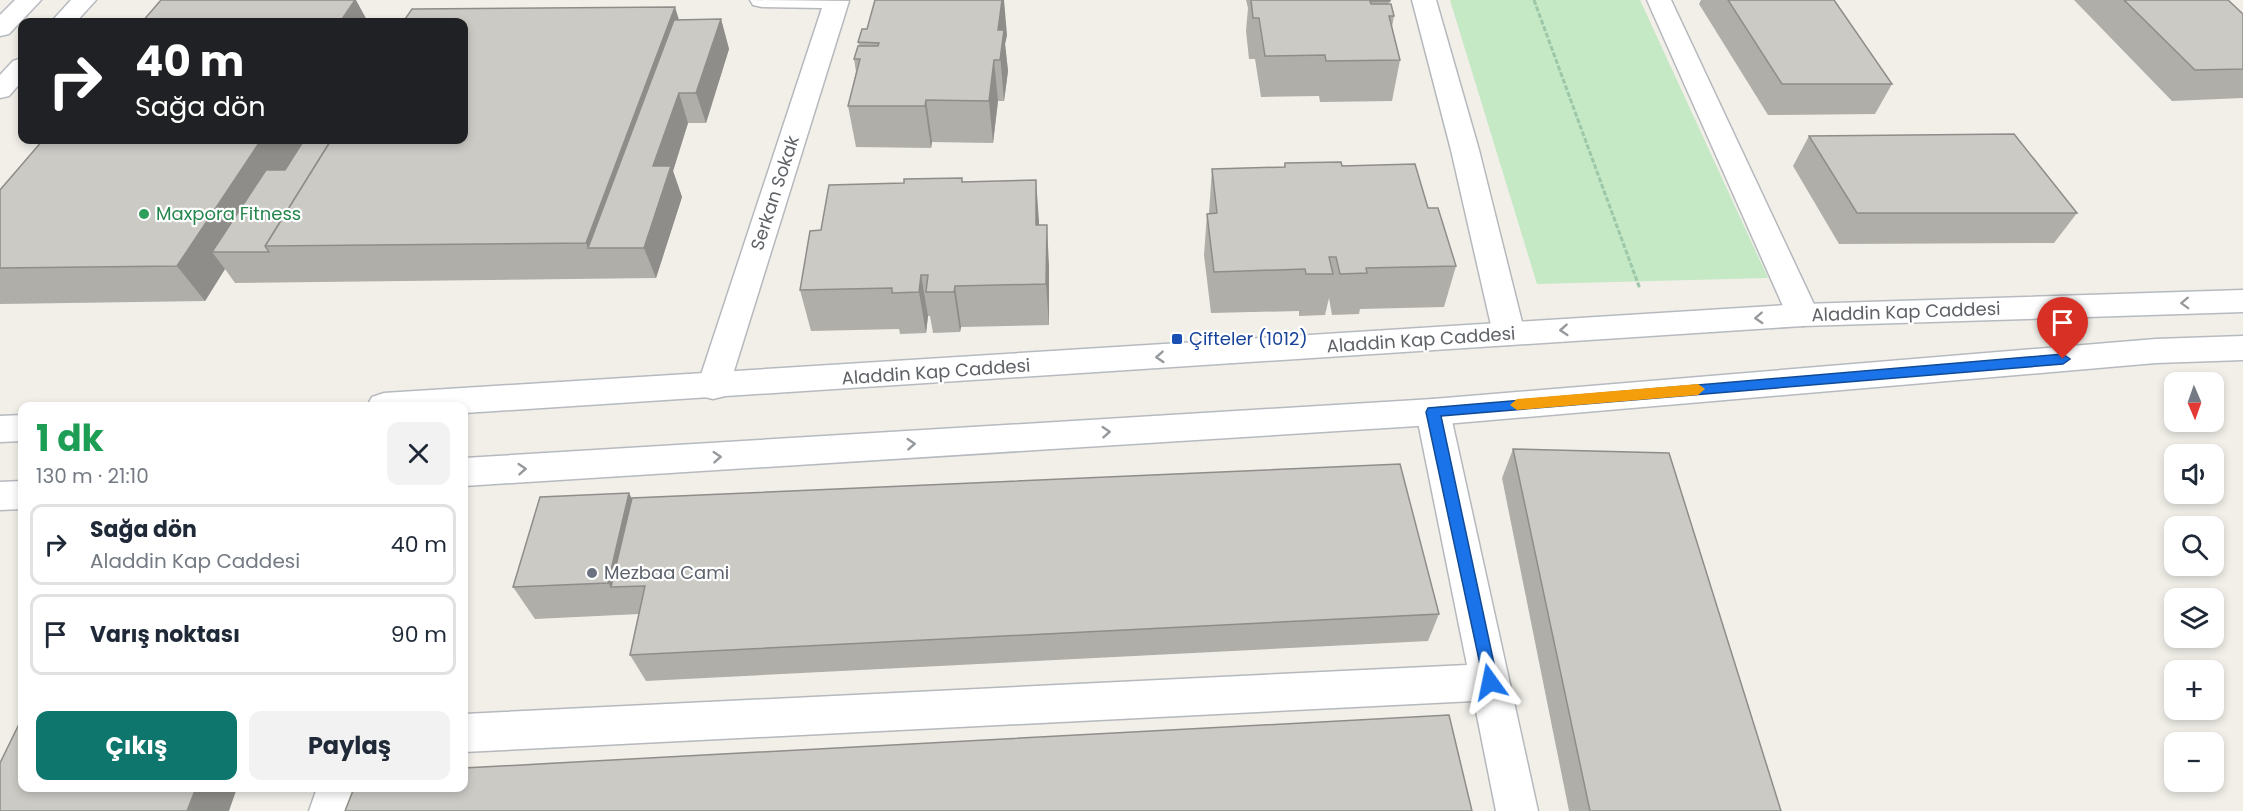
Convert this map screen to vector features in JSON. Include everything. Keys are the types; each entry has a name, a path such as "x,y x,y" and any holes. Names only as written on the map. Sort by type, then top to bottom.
{"street":[{"path":"0,30 29,0"},
{"path":"67,18 84,0"},
{"path":"762,0 837,0"},
{"name":"Serkan Sokak","path":"713,387 837,0"},
{"path":"1424,0 1465,150 1509,334"},
{"path":"1659,0 1803,315"},
{"path":"0,90 18,70"},
{"name":"Aladdin Kap Caddesi","path":"453,402 1803,315 2243,301"},
{"path":"468,472 1433,412 2144,352 2243,348"},
{"path":"1433,412 1517,811"},
{"path":"0,429 18,428"},
{"path":"0,496 18,495"},
{"path":"468,733 1490,682"},
{"path":"330,811 337,792"}],"path":[{"path":"1534,0 1653,324"}],"green space":[{"path":"1450,0 1640,0 1768,278 1537,284"}],"building":[{"path":"161,0 355,0 343,18 145,18"},
{"path":"875,0 1002,0 998,30 1004,30 1000,60 994,60 989,101 926,100 925,106 848,106 860,59 854,59 858,46 878,46 879,43 858,42 862,29 867,29"},
{"path":"1251,0 1390,0 1370,1 1371,4 1391,4 1394,16 1389,16 1400,60 1326,61 1325,55 1265,56 1259,18 1253,18"},
{"path":"1728,0 1834,0 1892,84 1782,84"},
{"path":"2124,0 2228,0 2243,14 2243,69 2195,70"},
{"path":"675,7 586,243 265,246 329,144 468,144 468,18 406,18 412,9"},
{"path":"721,19 696,93 679,93 653,166 671,166 644,248 588,248 674,20"},
{"path":"2014,134 2077,213 1857,213 1809,136"},
{"path":"40,144 258,144 177,266 0,268 0,190"},
{"path":"301,144 329,144 265,246 269,252 212,252 266,170 285,170"},
{"path":"1341,162 1342,166 1415,164 1428,208 1438,208 1456,266 1366,268 1367,273 1340,274 1336,257 1329,257 1333,274 1306,274 1305,269 1214,272 1207,214 1217,213 1212,169 1285,167 1285,163"},
{"path":"962,178 962,182 1036,180 1036,225 1047,225 1046,284 955,286 954,292 926,292 928,275 921,275 919,292 892,293 892,288 800,290 810,231 821,230 829,185 904,183 904,179"},
{"path":"1513,449 1669,453 1781,811 1590,811"},
{"path":"1400,464 1439,614 630,655 645,586 611,587 632,498"},
{"path":"629,493 608,583 513,587 540,497"},
{"path":"1449,715 1472,811 345,811 352,792 468,792 468,768"},
{"path":"18,726 18,792 194,792 187,811 0,811 0,763"}],"slow traffic":[{"path":"1517,405 1698,389"}],"place":[{"name":"Maxpora Fitness","path":"144,214"},
{"name":"Çifteler (1012)","path":"1177,339"},
{"name":"Mezbaa Cami","path":"592,573"}],"route":[{"path":"1490,682 1433,412 2063,359"}]}
